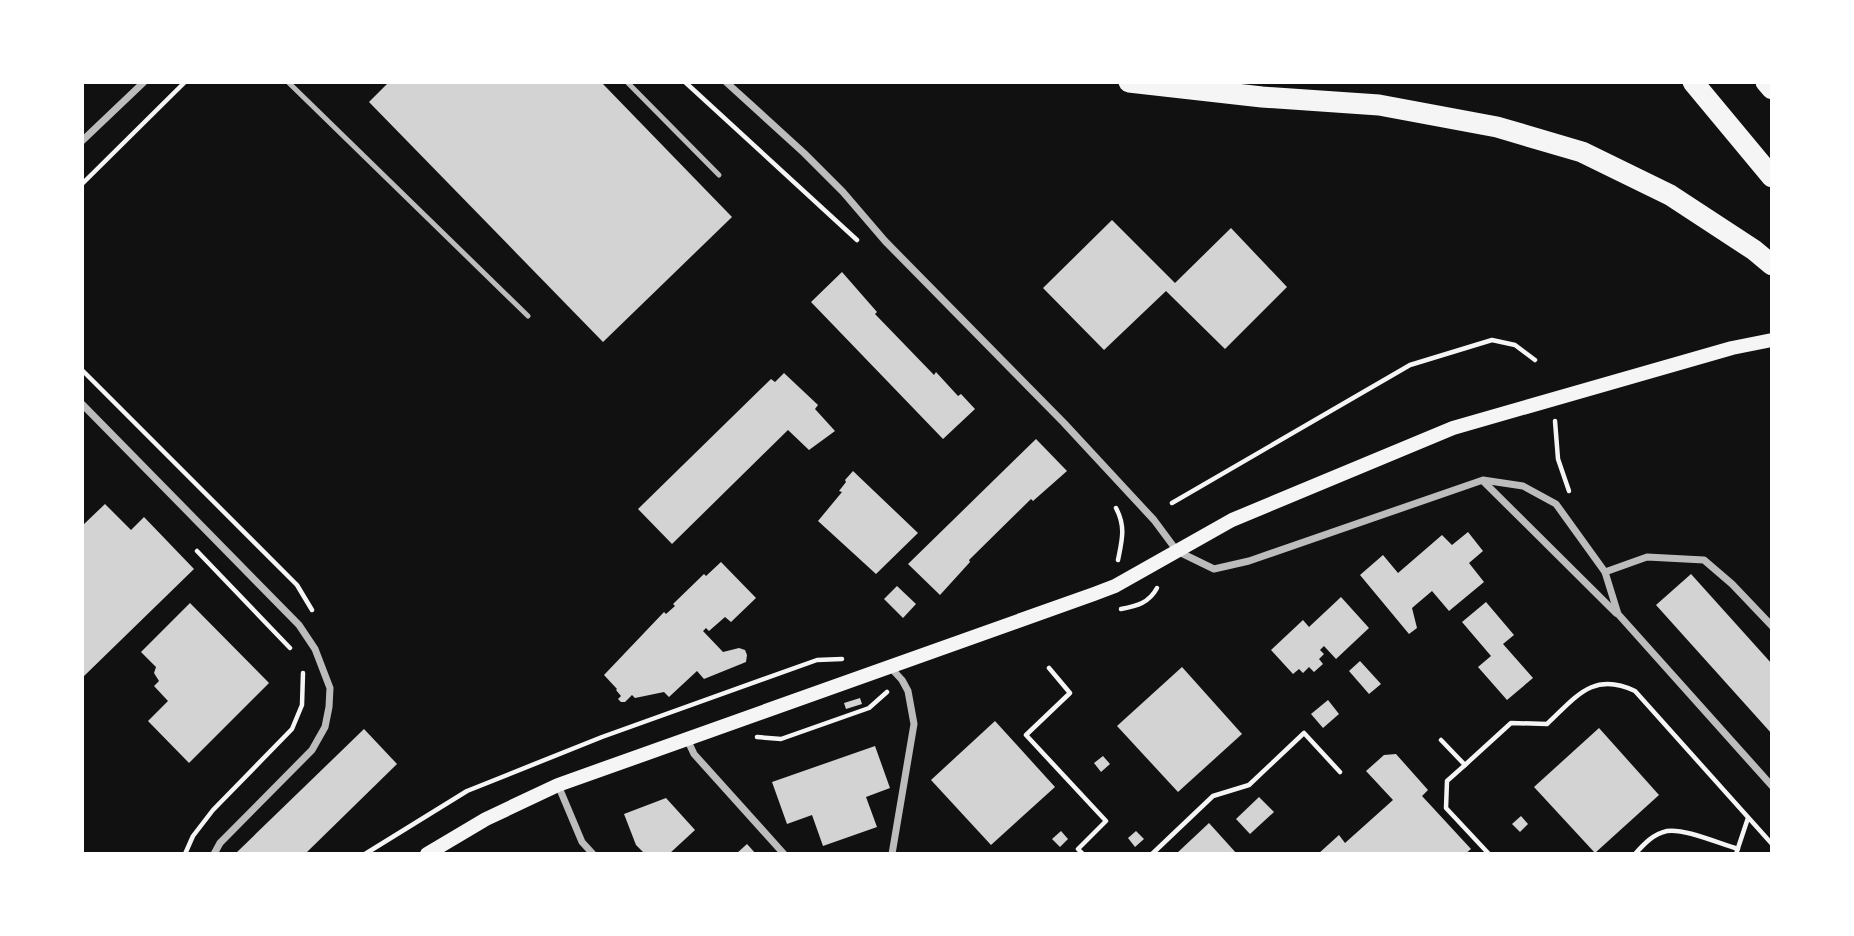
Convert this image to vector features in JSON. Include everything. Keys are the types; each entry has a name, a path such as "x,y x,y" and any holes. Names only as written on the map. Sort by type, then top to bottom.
{"highway":[{"path":"1129,82 1379,105 1497,127 1581,152 1670,195 1754,250 1772,265"},
{"path":"1693,82 1772,177"},
{"path":"1766,82 1772,89"}],"main road":[{"path":"427,854 486,819 558,785 1115,586 1232,520 1452,428 1732,348 1772,340"}],"street":[{"path":"82,141 144,82"},
{"path":"726,82 843,192 885,241 1154,520 1177,551 1214,569 1249,561 1483,480 1523,486 1556,503 1605,572 1618,614"},
{"path":"82,404 299,625 315,649 330,688 325,727 312,750 220,844 214,854"},
{"path":"1483,480 1618,614 1772,786"},
{"path":"1605,572 1647,557 1704,560 1732,584 1772,626"},
{"path":"890,667 908,691 914,724 892,854"},
{"path":"687,738 694,754 784,854"},
{"path":"558,785 582,842 593,854"}],"lane":[{"path":"288,82 528,316"},
{"path":"627,82 719,175"}],"path":[{"path":"82,184 185,82"},
{"path":"685,82 804,189 863,247"},
{"path":"1172,503 1410,365 1492,340 1516,345 1535,360"},
{"path":"82,370 297,585 321,625 315,649"},
{"path":"1114,504 1121,518 1124,538 1117,559"},
{"path":"185,854 193,836 213,810 292,729 302,705 302,668"},
{"path":"1048,668 1070,693 1026,735 1106,821 1078,849 1083,854"},
{"path":"1489,854 1446,808 1447,781 1511,723 1547,724 1587,688 1603,683 1621,684 1635,691 1772,844"},
{"path":"1152,854 1213,796 1249,785 1304,733 1340,772"},
{"path":"1441,740 1465,765"},
{"path":"1635,854 1650,838 1667,831 1679,832 1737,852 1748,818"}],"building":[{"path":"389,82 601,82 732,217 603,342 369,102"},
{"path":"1112,220 1175,283 1231,228 1287,287 1225,349 1166,291 1104,350 1043,288"},
{"path":"842,272 877,312 875,314 934,375 936,372 958,396 961,394 975,409 943,439 811,302"},
{"path":"784,373 818,405 815,409 835,431 809,450 788,430 672,544 638,509 771,379 775,382"},
{"path":"1036,439 1067,471 1033,501 1031,499 969,560 940,595 908,564"},
{"path":"853,471 918,533 876,574 818,521 842,492 839,491"},
{"path":"105,504 131,530 144,517 194,569 82,678 82,526"},
{"path":"1468,532 1483,551 1469,563 1484,582 1449,611 1432,591 1412,608 1417,628 1409,634 1360,575 1383,555 1398,573 1442,535 1452,545"},
{"path":"721,562 756,598 731,622 725,617 709,631 706,628 703,631 723,652 739,648 745,650 746,662 704,679 697,671 669,697 664,692 635,698 632,695 625,702 621,702 617,689 604,675 664,612 666,614 704,574 706,576"},
{"path":"1691,574 1772,664 1772,734 1656,605"},
{"path":"897,586 916,604 903,618 884,599"},
{"path":"1341,597 1369,628 1336,659 1324,646 1320,650 1324,654 1319,659 1323,664 1314,672 1309,667 1303,673 1299,669 1293,674 1271,650 1303,620 1309,627"},
{"path":"1486,602 1514,635 1503,644 1533,678 1507,700 1478,667 1491,656 1462,622"},
{"path":"190,603 269,683 189,763 148,721 168,701 154,686 159,681 154,673 156,667 141,652"},
{"path":"1360,661 1381,684 1369,694 1349,671"},
{"path":"1182,667 1242,734 1178,792 1117,726"},
{"path":"860,698 862,704 846,709 844,703"},
{"path":"1328,700 1339,714 1323,728 1311,714"},
{"path":"995,721 1055,787 991,845 931,780"},
{"path":"1599,728 1659,795 1595,853 1534,787"},
{"path":"364,729 397,764 305,854 235,854"},
{"path":"875,746 890,788 866,797 877,827 823,846 812,815 787,824 772,782"},
{"path":"1396,754 1428,790 1422,796 1471,849 1465,854 1318,854 1339,835 1345,843 1393,800 1366,771 1384,755"},
{"path":"1103,756 1110,764 1101,772 1094,763"},
{"path":"1259,797 1274,812 1250,834 1236,819"},
{"path":"666,798 695,830 669,854 645,854 636,845 624,814"},
{"path":"1521,816 1528,824 1520,832 1512,824"},
{"path":"1209,823 1237,854 1176,854"},
{"path":"1061,831 1068,839 1060,847 1052,839"},
{"path":"1136,831 1144,839 1135,847 1128,838"},
{"path":"747,844 756,854 736,854"}]}
